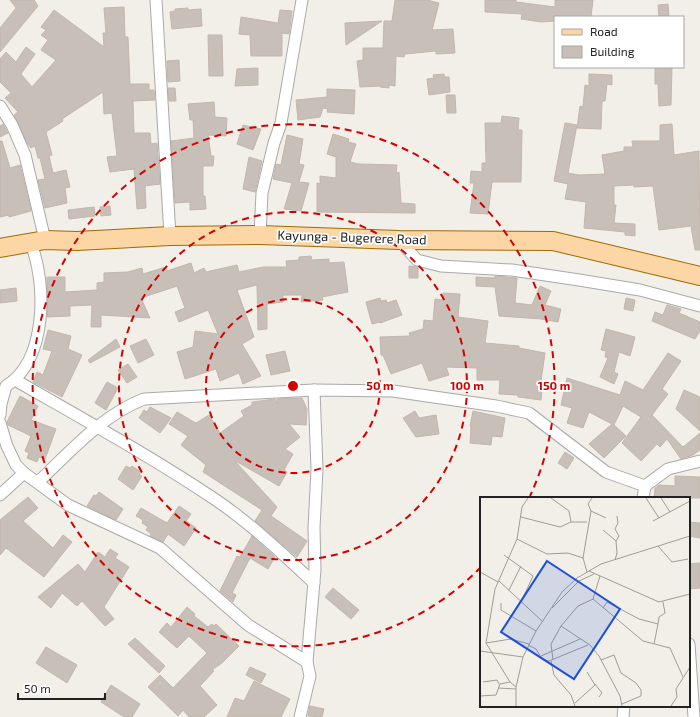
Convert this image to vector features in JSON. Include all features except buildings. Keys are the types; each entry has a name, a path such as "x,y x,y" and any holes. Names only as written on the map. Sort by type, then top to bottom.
{"main road":[{"name":"Kayunga - Bugerere Road","path":"0,248 38,242 170,236 260,235 399,240 553,241 700,276"}],"street":[{"path":"156,0 170,236"},
{"path":"260,235 262,193 274,143 281,123 305,1"},
{"path":"0,106 12,125 25,155 38,242 37,258 41,285 40,321 36,345 15,380 6,386 1,404 0,415"},
{"path":"399,240 417,260 441,266 512,270 579,280 640,290 700,306"},
{"path":"15,380 97,427 217,501 272,544 314,583"},
{"path":"300,717 310,676 307,662 312,623 315,570 314,528 317,469 314,390"},
{"path":"38,482 97,427 144,399 314,390 393,391 496,406 529,413 606,472 645,486"},
{"path":"0,423 7,446 16,465 24,473 68,505 160,548 248,625 307,662"},
{"path":"643,497 645,486 668,469 700,461"},
{"path":"0,494 24,473"},
{"path":"690,659 694,717"},
{"path":"623,717 624,707"}]}
